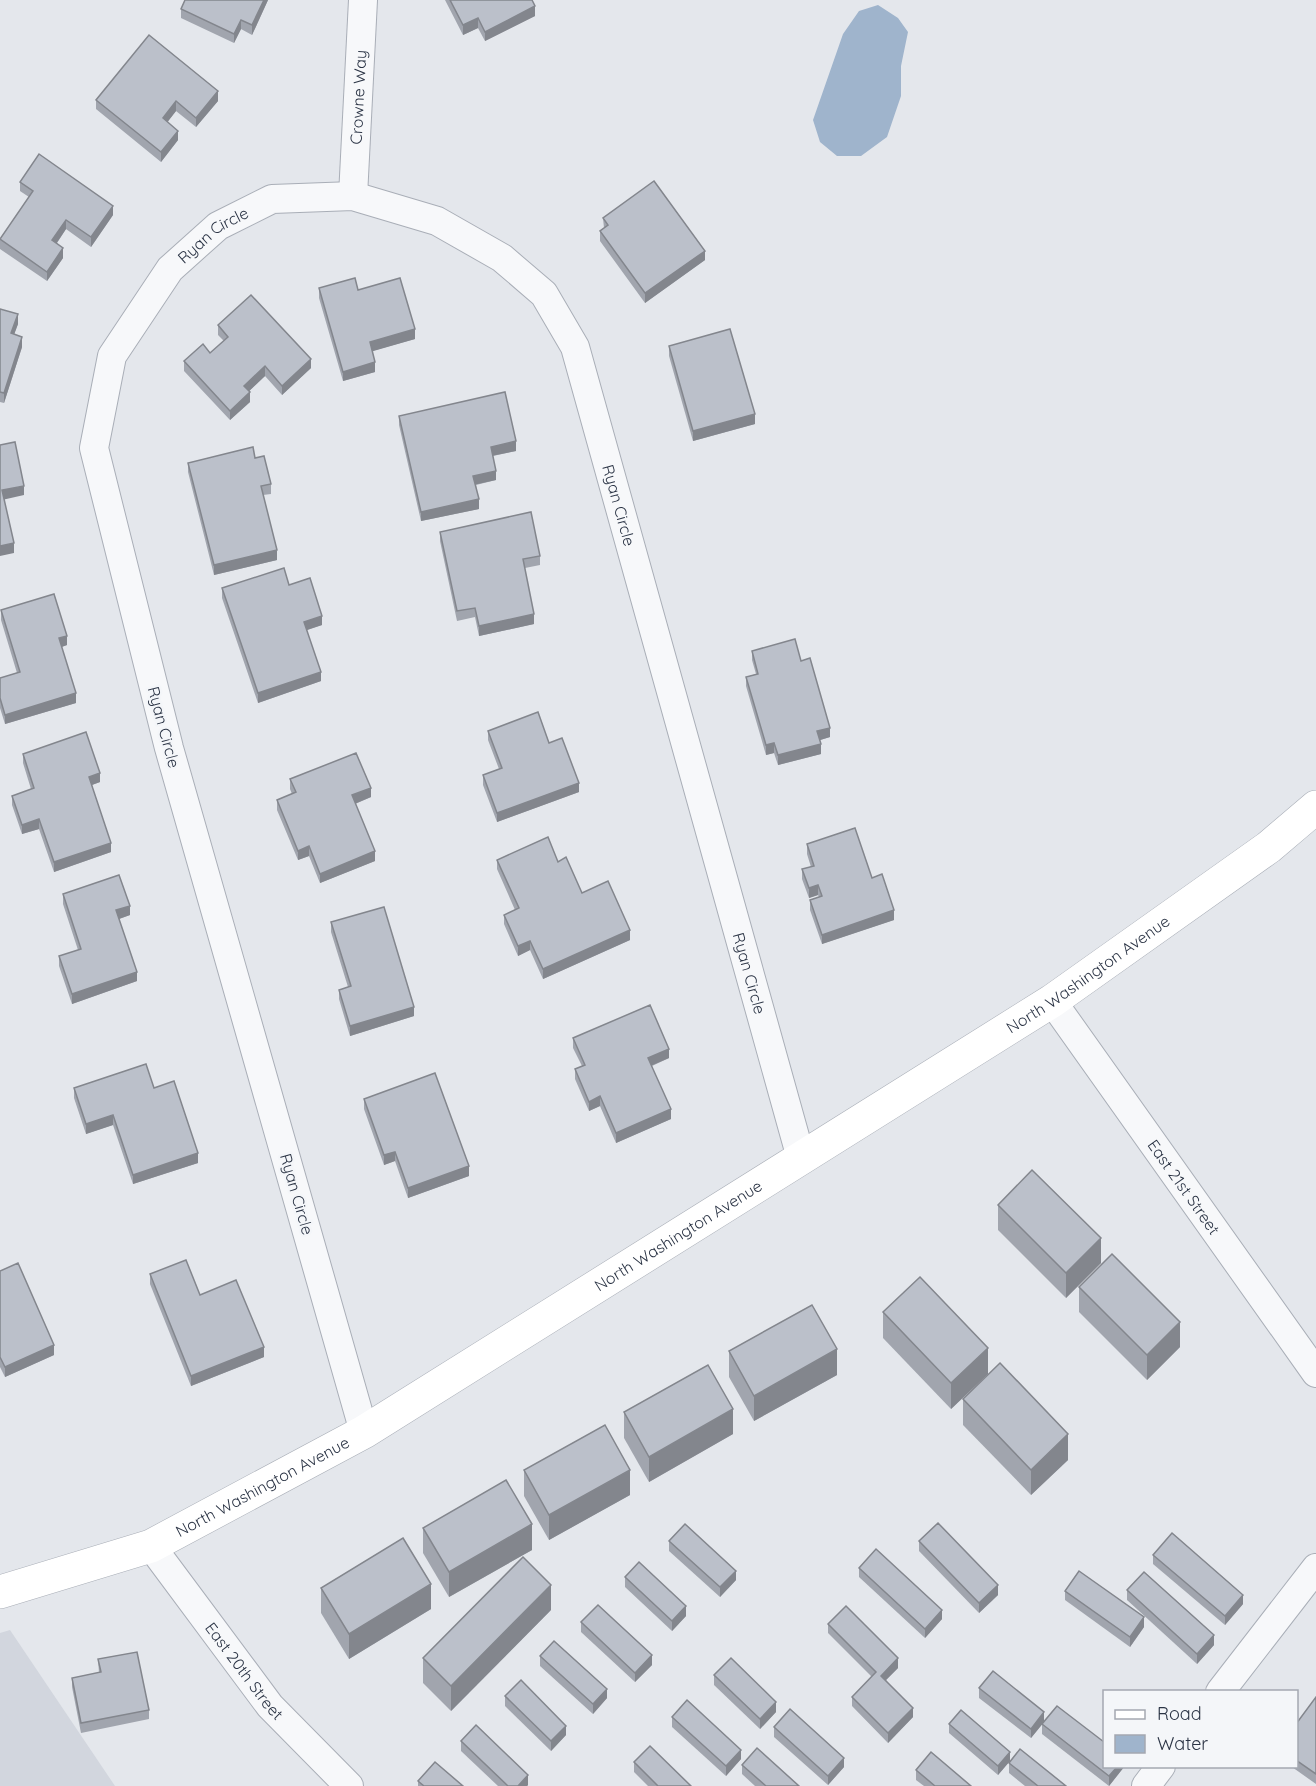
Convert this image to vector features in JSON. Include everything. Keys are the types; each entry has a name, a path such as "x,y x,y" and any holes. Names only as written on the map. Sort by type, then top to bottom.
{"main road":[{"name":"North Washington Avenue","path":"0,1592 151,1546 364,1432 1052,1001 1269,848 1316,807"}],"street":[{"name":"Crowne Way","path":"353,196 363,0"},
{"name":"Ryan Circle","path":"364,1432 169,748 94,448 112,356 170,269 218,226 272,199 353,196 437,221 502,258 544,294 575,347 801,1158"},
{"name":"East 21st Street","path":"1052,1001 1316,1373"},
{"name":"East 20th Street","path":"151,1546 270,1706 349,1786"},
{"path":"1222,1690 1316,1568"},
{"path":"1146,1786 1160,1768"}],"shaded area":[{"path":"10,1630 115,1786 0,1786 0,1633"}],"water":[{"path":"878,5 898,18 908,32 901,66 901,96 887,137 861,156 837,156 820,142 813,120 843,34 859,11"}],"building":[{"path":"185,0 264,0 252,25 241,20 234,34 181,9"},
{"path":"450,0 532,0 535,6 485,32 478,18 463,25"},
{"path":"149,35 218,91 196,118 176,101 163,118 178,131 161,152 96,100"},
{"path":"39,154 113,206 91,237 66,220 52,240 63,248 47,272 0,239 33,191 20,182"},
{"path":"654,181 705,251 645,293 600,231 608,225 603,218"},
{"path":"355,278 358,290 400,278 415,329 370,342 375,362 343,372 319,288"},
{"path":"251,295 311,359 282,386 265,366 244,386 250,392 230,411 184,361 203,344 210,353 228,337 218,325"},
{"path":"0,309 18,314 11,333 22,337 4,393 0,392"},
{"path":"730,329 755,414 693,431 669,346"},
{"path":"505,392 516,441 491,447 496,471 473,476 479,499 421,512 399,416"},
{"path":"15,442 24,486 2,490 14,543 0,546 0,445"},
{"path":"253,447 255,458 264,456 271,484 261,486 277,550 214,565 188,463"},
{"path":"531,512 540,556 523,559 534,614 479,626 475,608 457,611 440,532"},
{"path":"284,568 289,585 310,578 322,616 304,622 321,672 258,693 222,588"},
{"path":"54,594 67,636 59,638 76,693 5,715 0,698 0,678 20,672 1,610"},
{"path":"795,639 801,661 810,658 830,728 817,731 821,744 778,755 774,743 766,745 746,677 758,674 752,651"},
{"path":"538,712 549,743 562,738 579,783 497,813 483,775 502,768 488,731"},
{"path":"86,732 100,773 89,777 111,843 54,862 39,819 22,825 12,796 34,788 23,754"},
{"path":"356,753 371,788 352,795 375,851 320,874 309,846 298,851 277,800 296,792 290,779"},
{"path":"855,828 872,878 882,874 894,910 822,935 810,900 822,896 818,885 809,888 802,869 814,866 807,844"},
{"path":"548,837 558,862 566,857 582,893 608,881 630,930 543,969 530,941 518,946 504,915 519,908 497,860"},
{"path":"119,875 130,906 116,910 137,972 72,994 59,956 81,949 63,894"},
{"path":"384,907 414,1007 350,1026 339,990 351,986 331,922"},
{"path":"650,1005 669,1049 648,1058 671,1109 616,1133 600,1096 589,1102 575,1069 585,1065 573,1038"},
{"path":"146,1064 154,1088 174,1081 198,1153 133,1175 113,1115 86,1124 74,1088"},
{"path":"435,1073 469,1166 408,1188 395,1152 384,1155 364,1099"},
{"path":"1032,1170 1101,1238 1066,1273 998,1205"},
{"path":"1112,1254 1180,1322 1147,1355 1079,1287"},
{"path":"186,1260 200,1295 236,1280 264,1347 191,1376 150,1274"},
{"path":"18,1263 54,1345 5,1367 0,1357 0,1271"},
{"path":"920,1277 988,1348 951,1383 883,1312"},
{"path":"812,1305 837,1349 754,1396 729,1351"},
{"path":"1000,1363 1068,1434 1031,1470 963,1399"},
{"path":"708,1365 733,1409 649,1457 624,1412"},
{"path":"605,1425 630,1470 549,1515 524,1470"},
{"path":"506,1480 532,1524 449,1572 423,1528"},
{"path":"938,1523 998,1585 979,1603 919,1541"},
{"path":"685,1524 736,1571 720,1587 669,1541"},
{"path":"1172,1533 1243,1595 1225,1616 1153,1555"},
{"path":"403,1538 431,1584 349,1634 321,1588"},
{"path":"876,1549 942,1610 925,1629 859,1568"},
{"path":"523,1557 551,1585 451,1686 423,1658"},
{"path":"639,1562 686,1606 672,1621 625,1577"},
{"path":"1079,1571 1144,1617 1130,1637 1065,1591"},
{"path":"1144,1572 1214,1635 1197,1654 1127,1590"},
{"path":"598,1605 652,1655 635,1673 581,1622"},
{"path":"846,1606 898,1658 881,1676 913,1708 888,1733 852,1697 876,1672 828,1624"},
{"path":"554,1641 607,1689 593,1704 540,1656"},
{"path":"137,1652 149,1710 81,1723 72,1678 101,1672 98,1659"},
{"path":"731,1658 776,1702 760,1719 714,1675"},
{"path":"993,1671 1044,1712 1031,1729 979,1688"},
{"path":"521,1680 566,1726 551,1741 505,1696"},
{"path":"1316,1697 1316,1774 1298,1761 1298,1721"},
{"path":"687,1700 741,1750 726,1766 672,1717"},
{"path":"1057,1706 1103,1741 1103,1768 1116,1768 1109,1776 1042,1724"},
{"path":"790,1709 844,1758 828,1776 774,1727"},
{"path":"961,1710 1010,1752 998,1766 949,1724"},
{"path":"476,1725 528,1775 518,1786 508,1786 461,1741"},
{"path":"650,1746 691,1786 658,1786 634,1762"},
{"path":"757,1748 799,1786 766,1786 742,1765"},
{"path":"1020,1749 1066,1786 1038,1786 1009,1763"},
{"path":"931,1752 971,1786 935,1786 916,1770"},
{"path":"435,1762 463,1786 424,1786 418,1781"}]}
